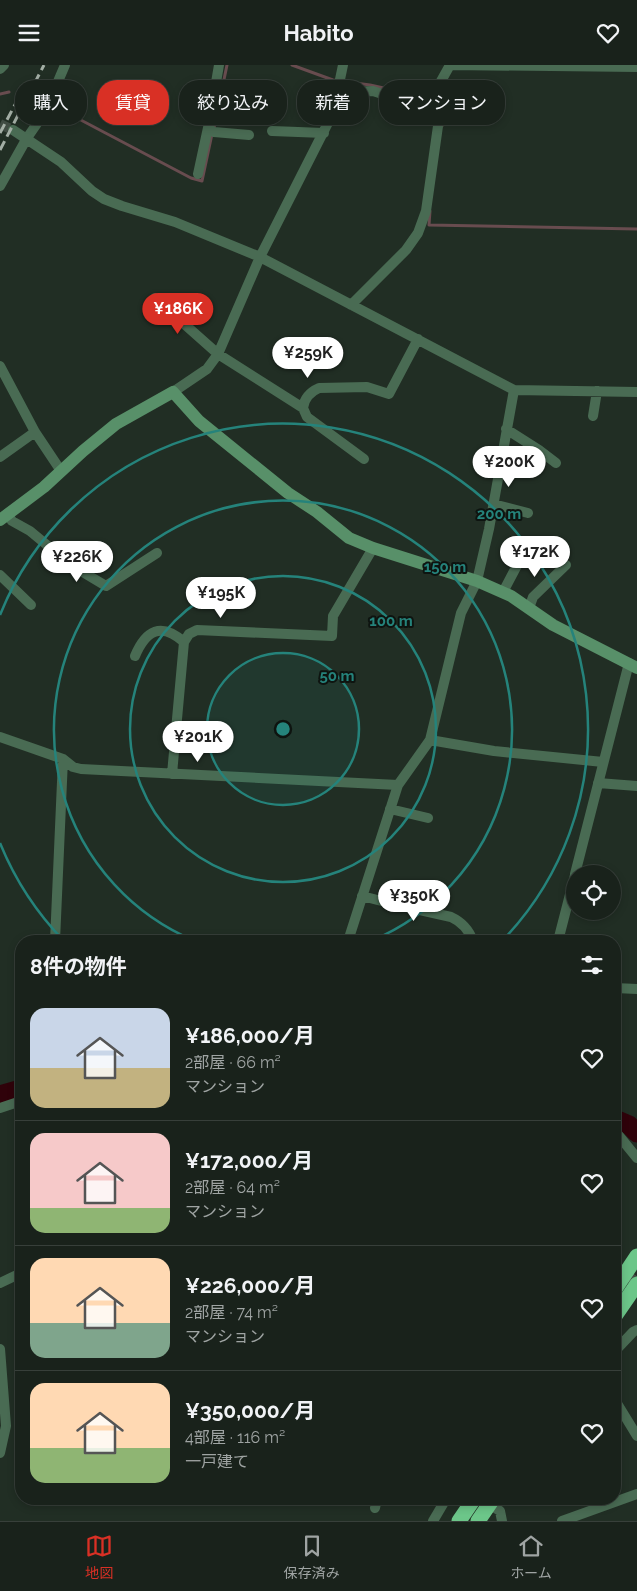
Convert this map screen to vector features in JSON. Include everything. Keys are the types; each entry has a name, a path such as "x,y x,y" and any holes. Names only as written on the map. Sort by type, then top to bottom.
{"highway":[{"path":"621,1280 637,1257"},
{"path":"621,1307 637,1284"},
{"path":"459,1521 470,1505"},
{"path":"478,1521 488,1505"}],"street":[{"path":"0,69 4,65"},
{"path":"0,186 27,138 45,112 64,65"},
{"path":"216,80 219,65"},
{"path":"340,80 343,65"},
{"path":"442,80 450,65 637,67"},
{"path":"198,174 208,125"},
{"path":"209,125 214,132 249,135"},
{"path":"157,553 106,586 71,565 30,531 3,517 44,487 116,424 173,392 207,369 218,354 260,257 328,125"},
{"path":"351,305 406,250 424,221 438,125"},
{"path":"14,130 61,162 92,191 104,199 175,222 260,257 514,390 637,392"},
{"path":"272,131 324,133"},
{"path":"155,298 218,354 303,408 307,417 364,459"},
{"path":"303,408 306,398 319,388 367,387 389,394 418,339"},
{"path":"0,366 4,384 61,471"},
{"path":"350,935 398,785 430,740 461,613 477,581 514,390"},
{"path":"593,416 597,391"},
{"path":"173,392 199,421 288,493 317,512 349,538 373,548 477,581 503,592 553,625 633,665 603,762 578,865"},
{"path":"506,429 556,463"},
{"path":"0,457 35,432"},
{"path":"493,504 528,513"},
{"path":"172,774 184,642 190,634 197,630 332,636 333,616 373,548"},
{"path":"503,592 521,558"},
{"path":"529,608 533,597 566,565"},
{"path":"0,575 31,605"},
{"path":"135,657 143,641 152,632 169,632 184,642"},
{"path":"0,737 64,759 73,767 81,769 398,785"},
{"path":"430,740 494,751 603,762"},
{"path":"55,935 64,759"},
{"path":"598,783 637,786"},
{"path":"390,809 428,818"},
{"path":"362,896 451,917 458,920 471,935"},
{"path":"560,935 566,910"},
{"path":"621,988 637,989"},
{"path":"0,1108 15,1103"},
{"path":"621,1138 637,1158"},
{"path":"0,1283 15,1276"},
{"path":"621,1345 637,1330"},
{"path":"0,1349 3,1426 0,1453"},
{"path":"621,1411 637,1436"},
{"path":"621,1500 637,1494"},
{"path":"433,1521 442,1505"},
{"path":"495,1505 500,1511 502,1521"},
{"path":"562,1521 606,1505"}],"waterway":[{"path":"214,128 227,65"},
{"path":"292,65 333,80 370,85 434,101 443,120 442,126"},
{"path":"0,94 9,92"},
{"path":"87,124 191,178 202,181 212,134"},
{"path":"430,211 429,225 637,229"},
{"path":"0,1095 15,1091"},
{"path":"621,1122 629,1125 637,1133"}],"tunnel":[{"path":"0,124 13,130"},
{"path":"621,1272 637,1282"}],"railway":[{"path":"0,150 44,65"},
{"path":"0,133 15,105"}]}
